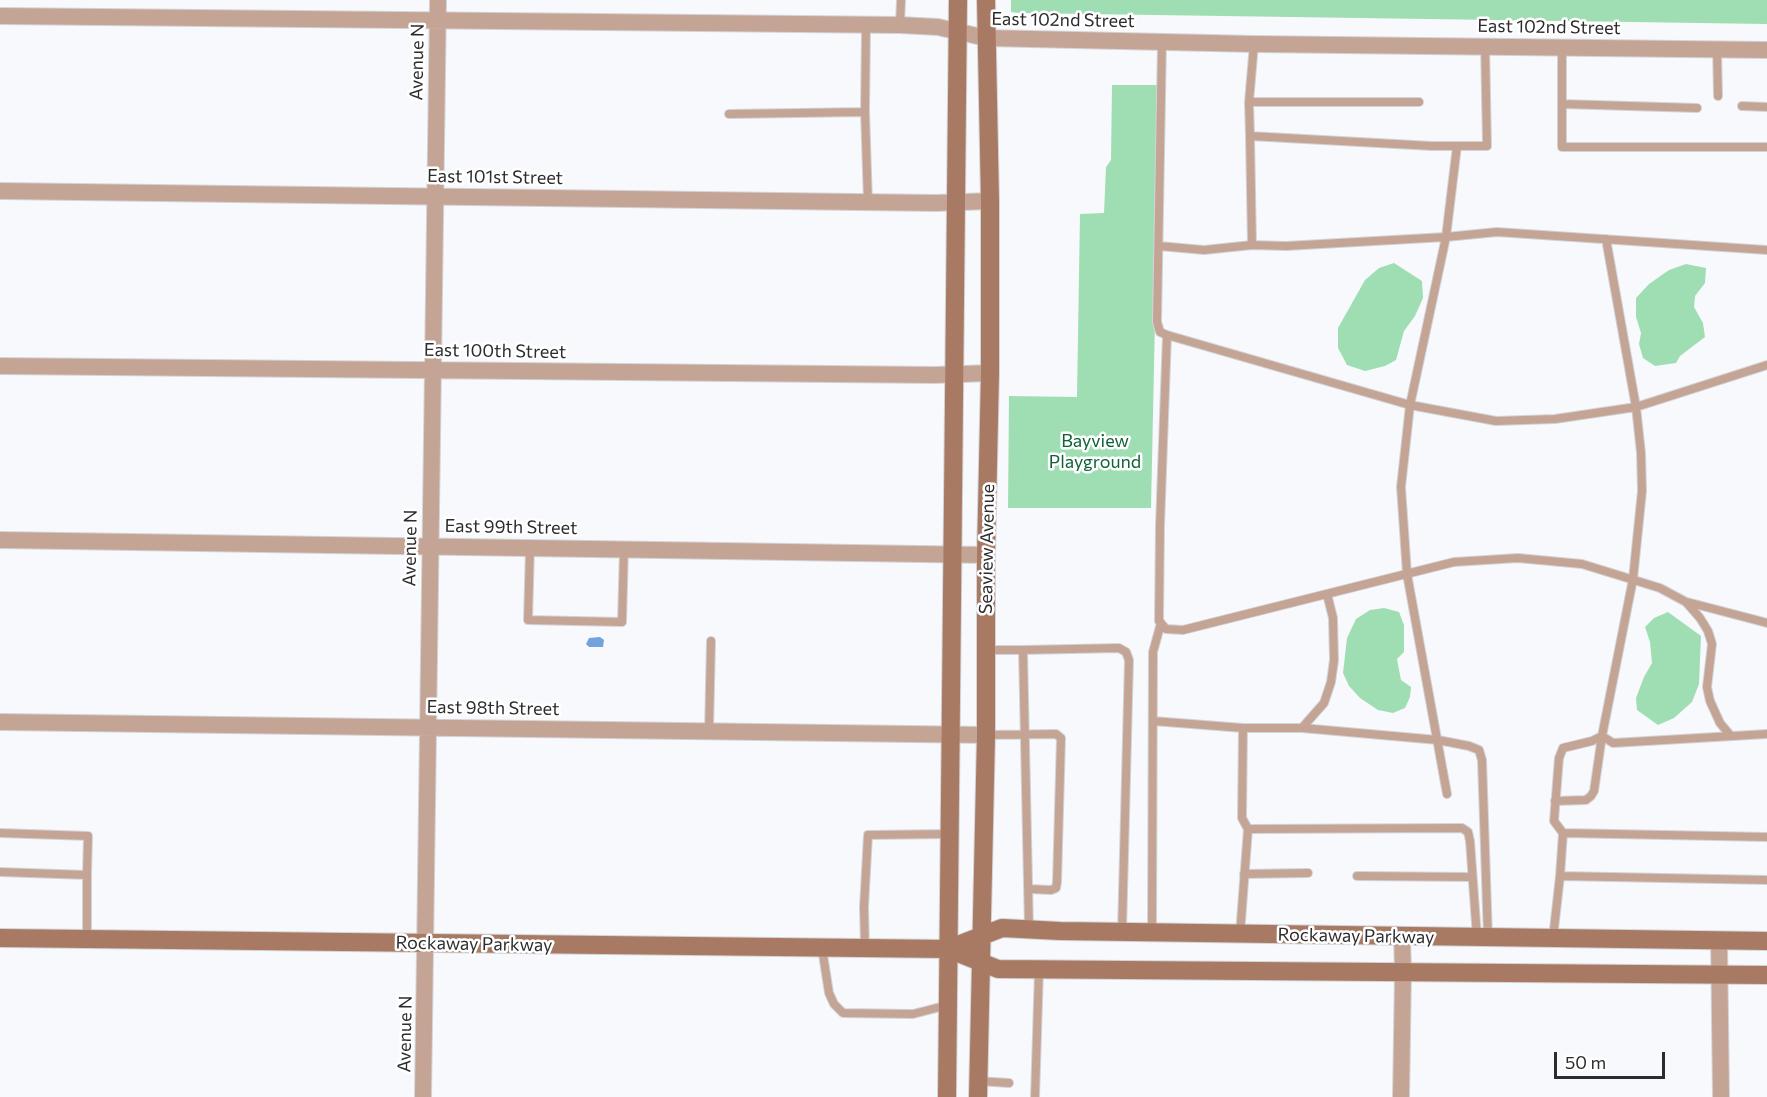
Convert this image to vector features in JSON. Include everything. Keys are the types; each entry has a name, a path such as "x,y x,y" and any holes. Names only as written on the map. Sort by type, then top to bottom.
{"main road":[{"name":"Seaview Avenue","path":"947,1097 958,0"},
{"name":"Seaview Avenue","path":"978,1089 979,962 986,735 986,555 990,373 990,201 986,0"},
{"name":"Rockaway Parkway","path":"948,949 1002,928 1152,933 1767,941"},
{"name":"Rockaway Parkway","path":"0,938 948,949 998,969 1039,970 1767,975"}],"street":[{"name":"Avenue N","path":"423,1097 438,0"},
{"name":"East 102nd Street","path":"0,16 900,25 938,27 986,38 1254,44 1767,50"},
{"name":"East 101st Street","path":"0,191 955,203 990,201"},
{"name":"East 100th Street","path":"0,366 953,375 990,373"},
{"name":"East 99th Street","path":"0,540 986,555"},
{"name":"East 98th Street","path":"0,722 986,735"},
{"path":"1401,1097 1402,937"},
{"path":"1719,940 1721,1097"}],"lane":[{"path":"900,25 901,0"},
{"path":"866,26 865,112 868,202"},
{"path":"1162,42 1157,322 1160,332 1410,405 1496,421 1556,419 1636,408 1767,365"},
{"path":"1252,245 1249,102 1254,44"},
{"path":"1250,136 1432,146 1487,146 1485,45"},
{"path":"1562,47 1562,147 1767,147"},
{"path":"1717,49 1718,96"},
{"path":"1249,102 1419,102"},
{"path":"1562,104 1697,108"},
{"path":"1742,106 1767,107"},
{"path":"729,114 865,112"},
{"path":"1447,794 1407,574 1401,487 1410,405 1446,237 1457,146"},
{"path":"1159,246 1204,250 1252,245 1286,246 1446,237 1497,231 1767,250"},
{"path":"1555,801 1586,800 1594,791 1602,736 1633,579 1642,491 1636,408 1606,239"},
{"path":"1167,335 1159,621 1166,629 1183,630 1454,562 1518,558 1582,564 1660,588 1686,602 1767,623"},
{"path":"530,547 528,620 622,622 624,549"},
{"path":"1302,728 1324,704 1331,682 1334,660 1333,629 1327,594"},
{"path":"1686,602 1708,631 1712,644 1707,687 1710,701 1720,723 1731,736"},
{"path":"1152,933 1153,652 1161,623"},
{"path":"709,731 711,641"},
{"path":"986,650 1119,648 1126,652 1129,660 1122,932"},
{"path":"1023,650 1029,930"},
{"path":"1153,720 1244,728 1302,728 1438,740 1479,750 1482,759 1482,938"},
{"path":"1240,934 1248,829 1242,818 1244,728"},
{"path":"986,735 1056,734 1061,738 1058,882 1056,888 1051,890 1029,889"},
{"path":"1602,736 1613,743 1767,734"},
{"path":"1553,939 1563,833 1554,821 1559,758 1563,748 1592,741 1602,736"},
{"path":"1248,829 1462,828 1468,832 1470,841 1472,877 1482,938"},
{"path":"0,833 88,836 87,939"},
{"path":"1563,833 1767,837"},
{"path":"865,948 864,907 868,835 949,834"},
{"path":"0,872 87,875"},
{"path":"1244,874 1308,873"},
{"path":"1357,876 1472,877"},
{"path":"1560,876 1767,880"},
{"path":"822,948 829,993 834,1004 843,1013 913,1014 948,1005"},
{"path":"1035,1097 1031,1083 1039,970"},
{"path":"978,1089 1009,1083"}],"green space":[{"path":"1011,0 1767,0 1767,24 1019,13 1011,12"},
{"name":"Bayview Playground","path":"1112,85 1160,85 1151,508 1008,508 1009,396 1077,397 1080,214 1104,213 1106,167 1111,160"},
{"path":"1394,263 1422,281 1423,298 1415,316 1404,331 1396,360 1385,366 1365,371 1347,365 1338,348 1338,328 1365,280 1379,268"},
{"path":"1686,264 1706,268 1705,283 1695,296 1694,307 1703,323 1705,337 1680,356 1676,363 1655,366 1643,358 1639,344 1641,333 1636,317 1636,298 1649,284 1669,270"},
{"path":"1384,608 1399,612 1404,625 1404,652 1397,659 1401,680 1411,687 1405,708 1393,713 1378,710 1360,698 1349,686 1343,673 1347,638 1356,619 1370,610"},
{"path":"1668,612 1701,636 1699,684 1692,702 1674,718 1658,725 1637,710 1636,698 1652,663 1650,642 1645,627 1654,618"}],"water":[{"path":"600,637 604,640 603,647 589,647 586,644 589,638"}]}
